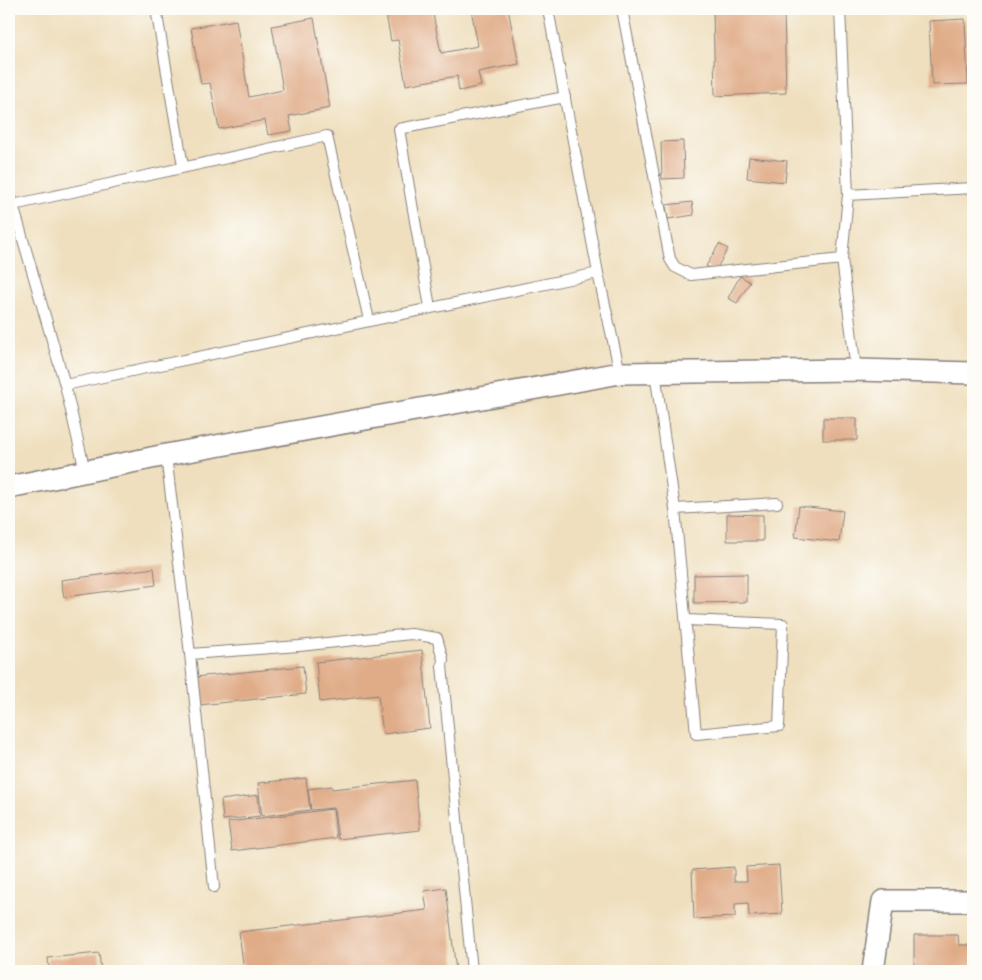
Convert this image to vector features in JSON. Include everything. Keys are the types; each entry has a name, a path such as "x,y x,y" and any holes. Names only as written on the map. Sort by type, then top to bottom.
{"street":[{"path":"9,487 85,471 620,373 856,370 973,373"},
{"path":"873,971 883,901 973,900"}],"lane":[{"path":"156,9 183,166"},
{"path":"548,9 598,273 620,373"},
{"path":"622,9 670,259 675,267 691,275 842,259"},
{"path":"840,9 848,195 842,259 856,370"},
{"path":"430,307 399,129 565,97"},
{"path":"13,205 183,166 327,136 369,320"},
{"path":"848,195 973,188"},
{"path":"9,191 65,385 85,471"},
{"path":"65,385 598,273"},
{"path":"654,372 675,508 696,734 779,726 783,624 686,620"},
{"path":"166,456 190,654 214,888"},
{"path":"675,508 777,503"},
{"path":"190,654 299,646 411,634 437,638 444,659 442,666 472,971"}],"building":[{"path":"385,9 432,9 441,53 478,46 471,9 508,9 519,64 478,72 481,86 459,91 457,76 406,85 398,40 391,41"},
{"path":"713,9 784,9 786,93 715,96"},
{"path":"314,18 330,108 289,116 292,131 268,135 265,120 219,129 210,83 201,84 191,28 236,20 249,97 283,90 272,26"},
{"path":"965,19 968,84 932,85 929,21"},
{"path":"683,141 684,178 662,179 661,142"},
{"path":"749,157 787,161 785,182 747,178"},
{"path":"692,202 694,215 668,219 666,205"},
{"path":"719,244 728,249 715,271 706,266"},
{"path":"740,276 750,282 737,303 728,298"},
{"path":"823,418 857,418 857,440 823,440"},
{"path":"799,506 843,511 839,542 795,537"},
{"path":"727,514 763,515 763,541 727,541"},
{"path":"154,568 156,585 64,597 61,580"},
{"path":"747,574 747,602 694,603 694,575"},
{"path":"422,650 430,728 383,734 378,695 320,702 316,662"},
{"path":"303,666 306,694 199,705 195,677"},
{"path":"306,778 310,810 262,816 258,783"},
{"path":"415,780 420,830 338,839 334,808 311,810 308,789 332,786 332,789"},
{"path":"258,795 260,816 223,820 221,800"},
{"path":"333,809 336,838 232,851 228,822"},
{"path":"779,865 782,914 749,916 748,903 735,904 735,917 694,919 692,870 734,867 734,881 747,881 746,867"},
{"path":"446,888 456,971 244,971 239,932 427,910 424,891"},
{"path":"914,935 958,935 959,945 973,945 973,971 914,971"},
{"path":"99,953 101,971 49,971 48,958"}]}
